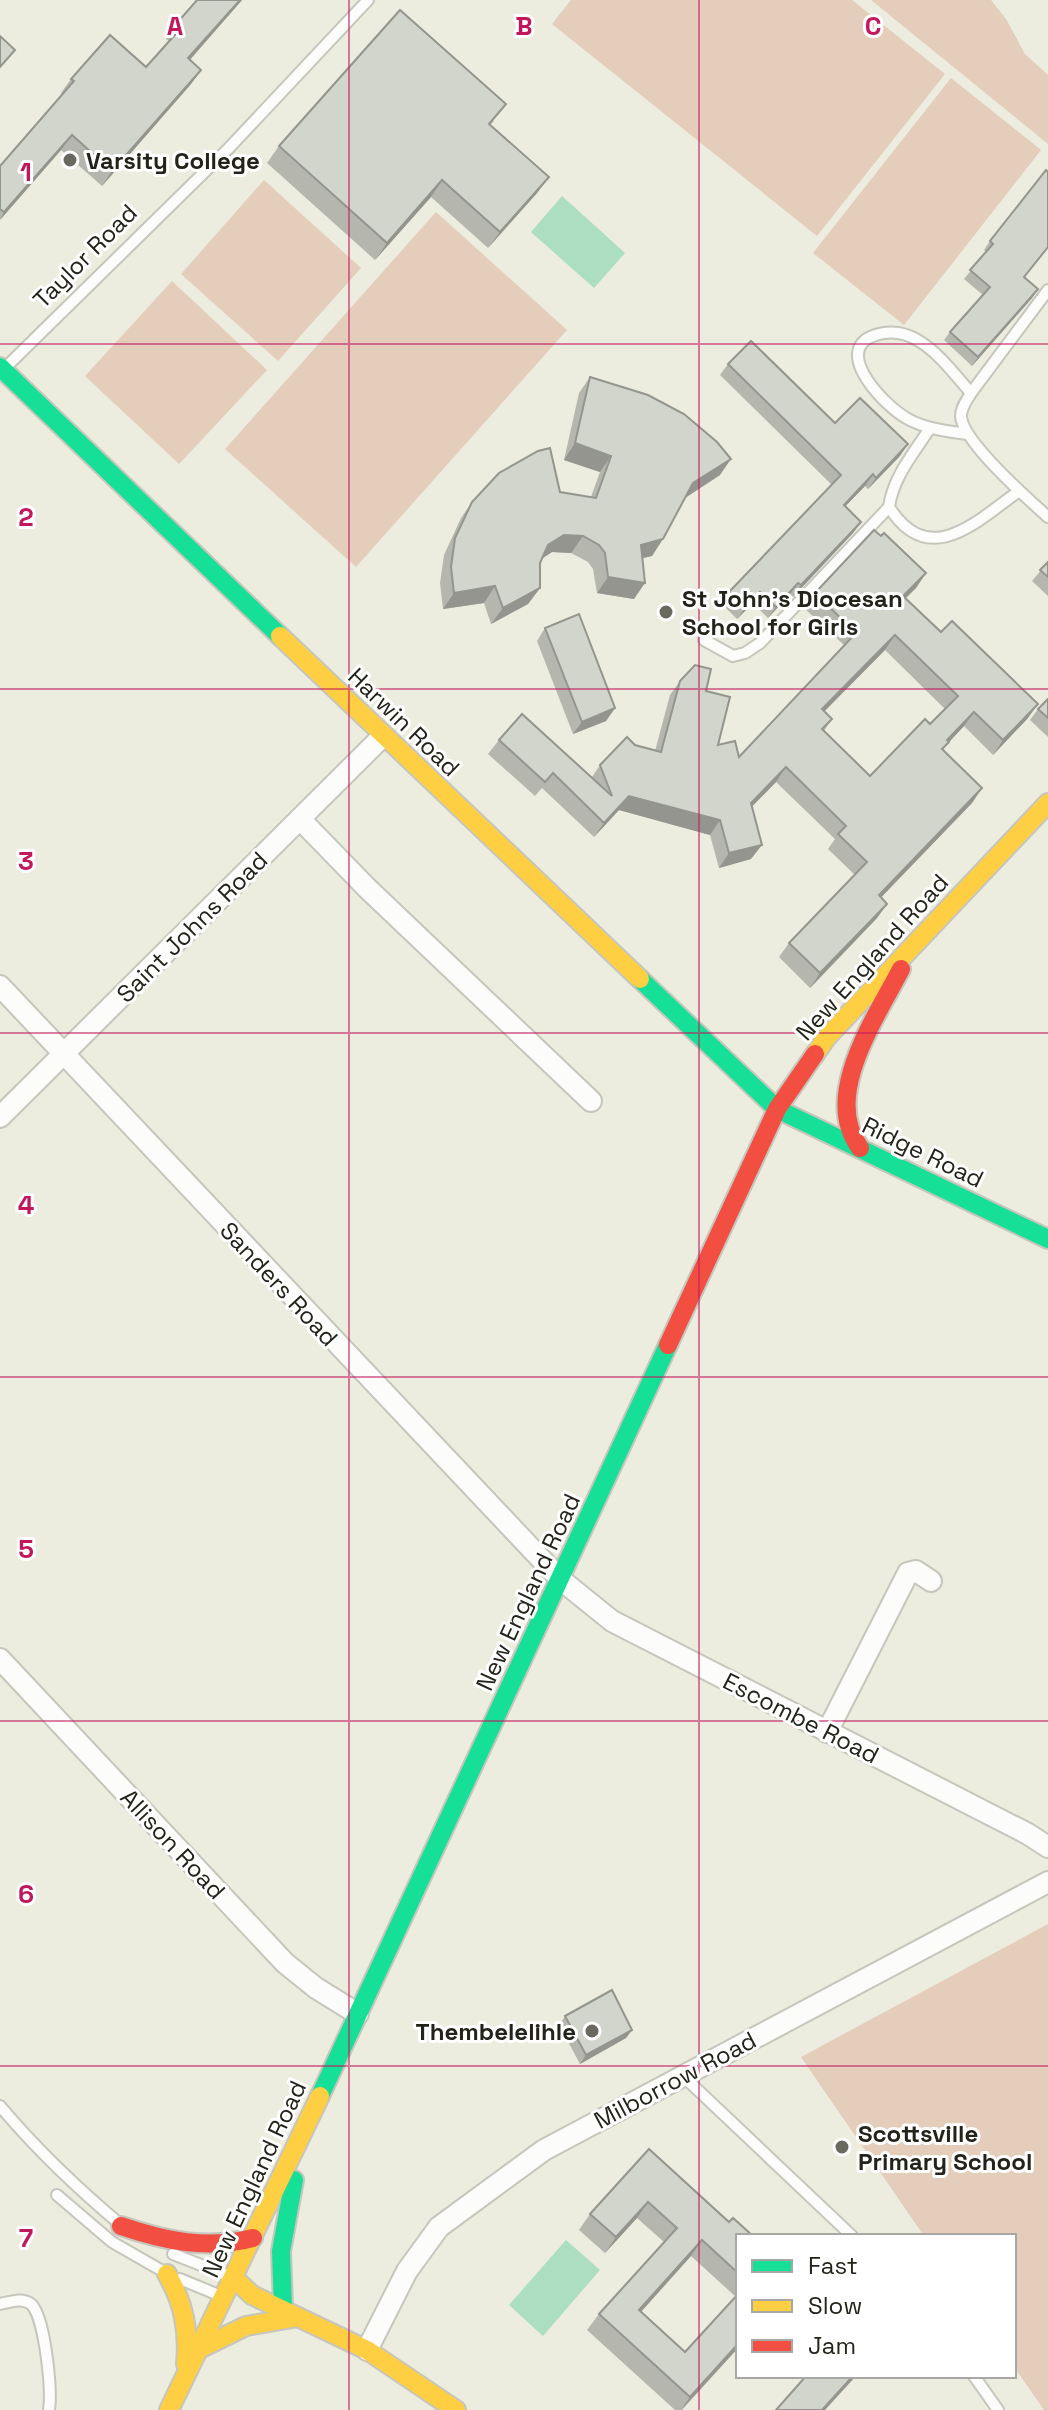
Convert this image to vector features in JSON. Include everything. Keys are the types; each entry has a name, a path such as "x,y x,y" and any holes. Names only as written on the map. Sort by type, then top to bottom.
{"street":[{"name":"Harwin Road","path":"1,370 777,1109"},
{"name":"Saint Johns Road","path":"0,1117 383,736"},
{"name":"New England Road","path":"169,2410 311,2116 777,1109 827,1037 914,942 1048,806"},
{"path":"300,819 367,888 591,1101"},
{"path":"860,1148 850,1135 844,1104 852,1071 914,942"},
{"name":"Sanders Road","path":"0,986 560,1579"},
{"name":"Ridge Road","path":"777,1109 1048,1239"},
{"path":"827,1732 908,1573 916,1571 931,1581"},
{"name":"Escombe Road","path":"560,1579 612,1621 1048,1847"},
{"name":"Allison Road","path":"0,1659 285,1963 316,1988 358,2014"},
{"name":"Milborrow Road","path":"367,2350 407,2271 439,2227 544,2150 1048,1882"},
{"path":"292,2312 281,2270 283,2229 311,2116"},
{"path":"121,2226 162,2239 198,2245 231,2244 253,2238"},
{"path":"167,2274 180,2295 186,2313 188,2348 183,2382"},
{"path":"234,2278 252,2295 367,2350 456,2410"},
{"path":"225,2297 252,2295"},
{"path":"199,2349 240,2327 292,2312"}],"lane":[{"name":"Taylor Road","path":"1,370 229,148 368,0"},
{"path":"1048,290 971,393 962,408 961,419 967,434 1019,491 1048,517"},
{"path":"967,434 930,428 909,420 891,408 865,376 858,350 865,339 888,333 909,335 932,350 971,393"},
{"path":"704,640 733,656 745,653 760,643 889,507 900,474 930,428"},
{"path":"889,507 909,530 922,537 940,540 964,529 1019,491"},
{"path":"683,2076 850,2234"},
{"path":"0,2106 36,2148 121,2226 182,2258 234,2278"},
{"path":"57,2195 112,2242 167,2274 225,2297"},
{"path":"0,2304 20,2300 32,2305 36,2312 50,2386 49,2410"},
{"path":"975,2378 998,2410"}],"shaded area":[{"path":"571,0 852,0 945,74 817,236 552,24"},
{"path":"871,0 991,0 1006,19 1025,54 1048,75 1048,144"},
{"path":"951,78 1041,150 904,325 813,253"},
{"path":"264,180 361,268 278,361 181,274"},
{"path":"562,196 625,253 594,288 531,232"},
{"path":"436,212 567,330 356,567 225,449"},
{"path":"172,281 267,370 179,464 85,376"},
{"path":"1048,1924 1048,2410 1044,2410 1016,2370 1016,2234 923,2234 801,2057"},
{"path":"566,2240 600,2270 543,2336 509,2305"}],"building":[{"path":"197,0 240,0 188,58 201,70 112,171 72,135 4,212 0,209 0,166 110,35 146,67 181,28 176,24"},
{"path":"400,10 506,104 489,124 549,177 500,232 442,180 387,243 279,146"},
{"path":"0,36 15,50 0,67"},
{"path":"1046,170 1048,247 1024,277 1038,289 978,357 950,332 990,287 970,270 993,244 990,241"},
{"path":"751,341 835,423 860,398 908,444 876,478 873,474 844,505 861,522 776,607 760,592 745,608 729,592 841,475 728,364"},
{"path":"590,377 648,395 684,414 717,442 731,459 693,483 663,539 641,545 645,583 608,577 605,553 599,545 583,536 564,535 548,545 540,563 540,588 503,608 495,586 454,593 451,567 455,538 472,502 499,473 538,451 550,448 560,492 596,498 611,456 575,443"},
{"path":"874,530 881,536 884,533 926,573 903,596 941,632 952,621 1038,704 1003,740 974,712 947,740 949,742 942,749 982,788 879,895 887,904 820,973 789,943 867,862 838,834 846,826 786,767 751,803 762,845 729,853 720,820 629,796 604,823 553,773 545,782 499,740 522,714 612,796 600,765 627,737 635,745 661,752 680,681 695,665 711,669 706,691 730,697 718,745 735,741 739,757 856,633 815,593","holes":["895,635 958,696 930,724 925,719 870,776 822,729 832,719 822,709"]},
{"path":"1048,562 1048,577 1040,570"},
{"path":"579,614 615,708 582,722 545,628"},
{"path":"1048,699 1048,718 1038,709"},
{"name":"Thembelelihle","path":"612,1990 632,2030 586,2055 565,2016"},
{"path":"649,2149 729,2222 733,2218 751,2234 736,2234 736,2271 702,2240 639,2310 685,2352 736,2296 736,2346 690,2397 599,2314 677,2228 648,2202 616,2237 590,2214"},
{"path":"804,2378 851,2378 822,2410 776,2410"}],"traffic: fast":[{"path":"0,367 280,636"},
{"path":"640,979 777,1109 1048,1239"},
{"path":"320,2096 668,1345"},
{"path":"283,2308 281,2251 294,2180"}],"traffic: slow":[{"path":"280,636 640,979"},
{"path":"815,1054 827,1037 1048,803"},
{"path":"169,2410 320,2096"},
{"path":"167,2274 184,2318 186,2364"},
{"path":"234,2278 252,2295 367,2350 456,2410"},
{"path":"199,2349 246,2326 298,2317"}],"traffic: jam":[{"path":"860,1148 850,1127 846,1105 849,1081 867,1033 901,969"},
{"path":"668,1345 777,1109 815,1054"},
{"path":"121,2226 186,2242 236,2242 253,2238"}],"place":[{"name":"Varsity College","path":"70,160"},
{"name":"St John's Diocesan School for Girls","path":"666,612"},
{"name":"Thembelelihle","path":"592,2031"},
{"name":"Scottsville Primary School","path":"842,2147"}]}
